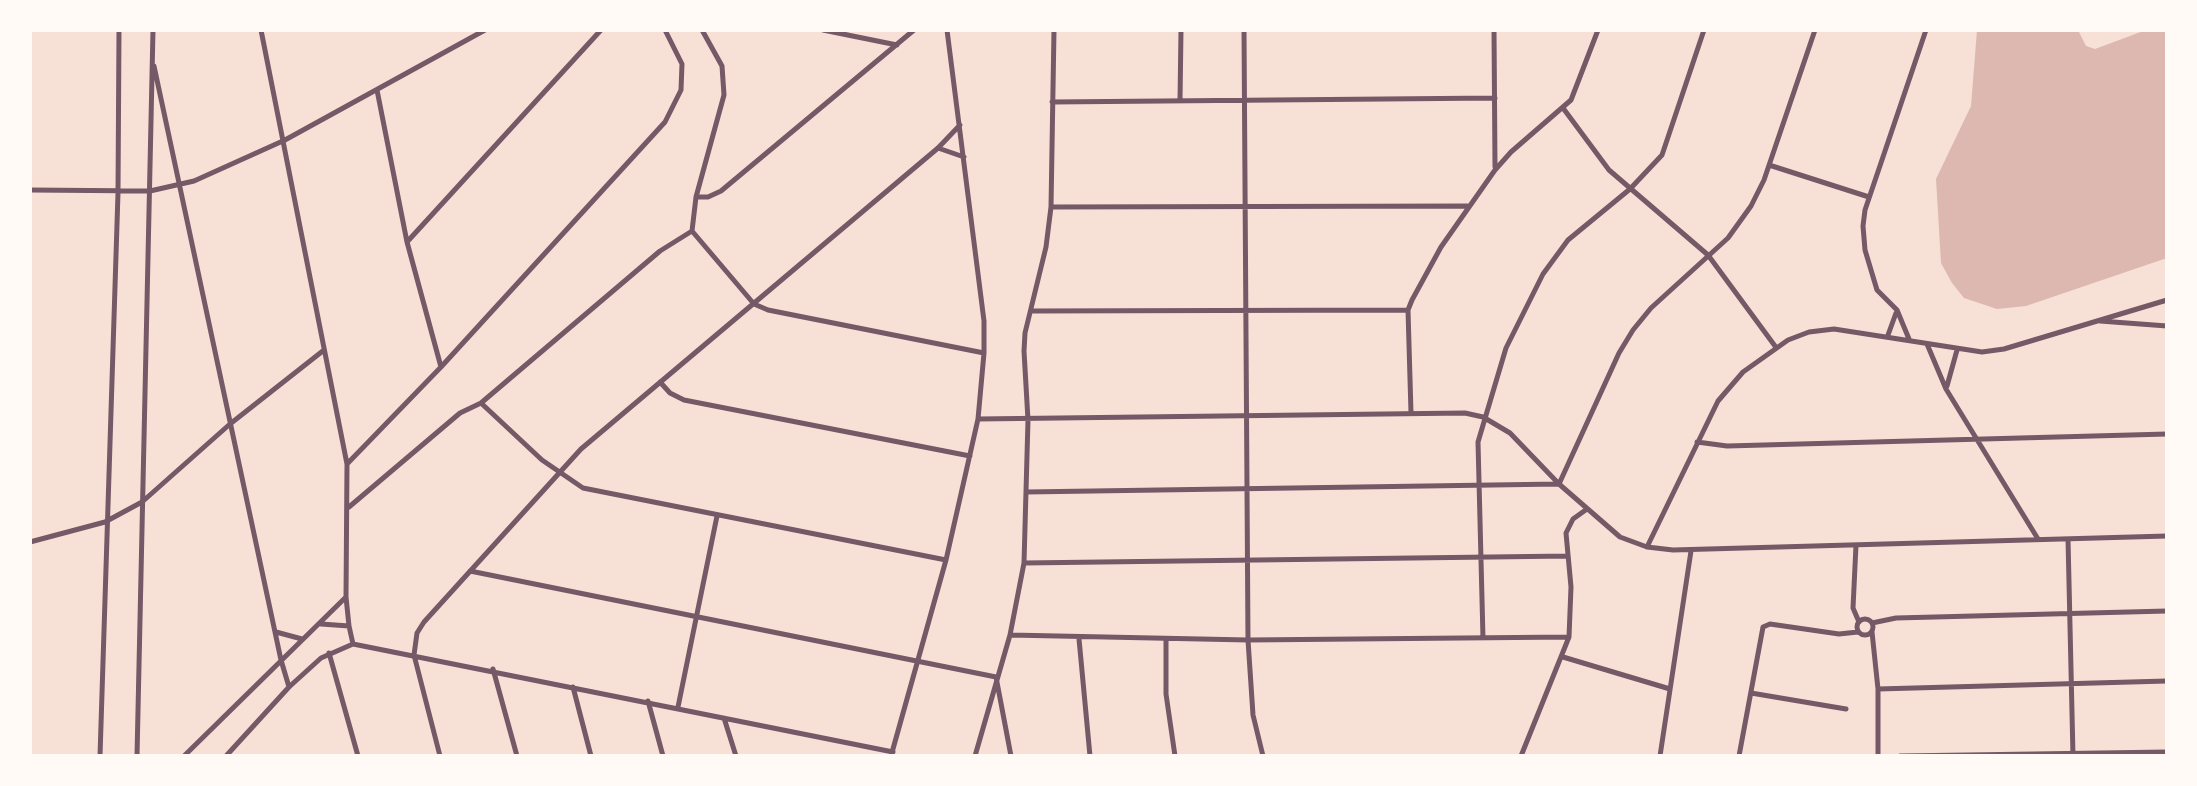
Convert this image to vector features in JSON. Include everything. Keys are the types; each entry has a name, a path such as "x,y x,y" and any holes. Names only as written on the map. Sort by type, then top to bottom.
{"street":[{"path":"100,756 118,192 119,30"},
{"path":"137,756 153,30"},
{"path":"262,30 347,464 346,597 354,644"},
{"path":"30,190 150,191 222,170 285,140 485,30"},
{"path":"407,242 601,30"},
{"path":"347,464 441,367 655,134 676,106 682,90 682,64 665,30"},
{"path":"702,30 722,66 724,95 696,197 692,230 754,304 788,316 984,352"},
{"path":"823,30 897,44"},
{"path":"696,197 721,191 914,30"},
{"path":"226,756 290,686 329,653 354,644 648,701 892,754 920,663 970,456 984,352 984,321 947,30"},
{"path":"975,756 1010,636 1024,562 1028,420 1025,333 1050,207 1054,30"},
{"path":"1180,101 1181,30"},
{"path":"1244,30 1248,640 1253,715 1263,756"},
{"path":"1494,30 1495,170"},
{"path":"1411,414 1408,310 1467,206 1511,152 1563,108 1578,88 1598,30"},
{"path":"1483,638 1478,442 1506,348 1543,274 1568,240 1630,189 1662,155 1704,30"},
{"path":"1559,484 1618,352 1632,330 1739,226 1769,165 1815,30"},
{"path":"1909,340 1897,310 1877,290 1869,269 1863,226 1869,197 1926,30"},
{"path":"152,54 281,660 290,686"},
{"path":"377,90 407,242 441,367"},
{"path":"1052,102 1494,98"},
{"path":"1563,108 1608,170 1708,255 1775,346"},
{"path":"440,756 414,655 417,633 424,622 581,449 938,148 960,125"},
{"path":"938,148 964,157"},
{"path":"1769,165 1869,197"},
{"path":"1050,207 1467,206"},
{"path":"349,508 460,414 481,403 660,251 692,230"},
{"path":"1648,547 1697,442 1728,387 1775,346 1809,332 1834,330 1958,350 2004,349 2167,300"},
{"path":"1032,311 1408,310"},
{"path":"1887,336 1897,310"},
{"path":"2095,321 2167,326"},
{"path":"1927,344 1946,389 2038,539"},
{"path":"30,542 105,522 142,502 230,424 324,350"},
{"path":"1946,389 1958,350"},
{"path":"660,382 684,400 970,456"},
{"path":"481,403 558,474 584,488 946,560"},
{"path":"978,418 1465,413 1484,417 1510,433 1587,510 1620,537 1648,547 1692,551 2167,536"},
{"path":"1697,442 1727,446 2167,434"},
{"path":"1026,492 1559,484"},
{"path":"1522,756 1569,637 1568,525 1587,510"},
{"path":"678,708 717,516"},
{"path":"2068,539 2073,754"},
{"path":"1856,544 1853,608 1858,632"},
{"path":"1660,756 1692,551"},
{"path":"1024,562 1568,556"},
{"path":"469,571 996,677"},
{"path":"184,756 346,597"},
{"path":"1858,622 2167,611"},
{"path":"1872,623 1878,689 1878,756"},
{"path":"321,624 349,626"},
{"path":"1739,756 1763,627 1770,624 1839,634 1858,632 1865,636 1872,632"},
{"path":"276,632 304,639"},
{"path":"1010,636 1248,640 1569,637"},
{"path":"1080,639 1090,756"},
{"path":"1166,639 1166,694 1176,756"},
{"path":"329,653 358,756"},
{"path":"1562,657 1670,689"},
{"path":"493,670 516,756"},
{"path":"996,677 1011,756"},
{"path":"1878,689 2167,682"},
{"path":"574,687 591,756"},
{"path":"1750,694 1846,709"},
{"path":"648,701 663,756"},
{"path":"724,718 736,756"},
{"path":"1900,756 2167,752"}],"shaded area":[{"path":"1977,30 2078,30 2086,46 2095,49 2146,30 2167,34 2167,258 2026,306 1997,309 1964,298 1941,263 1936,179 1971,106"}]}
